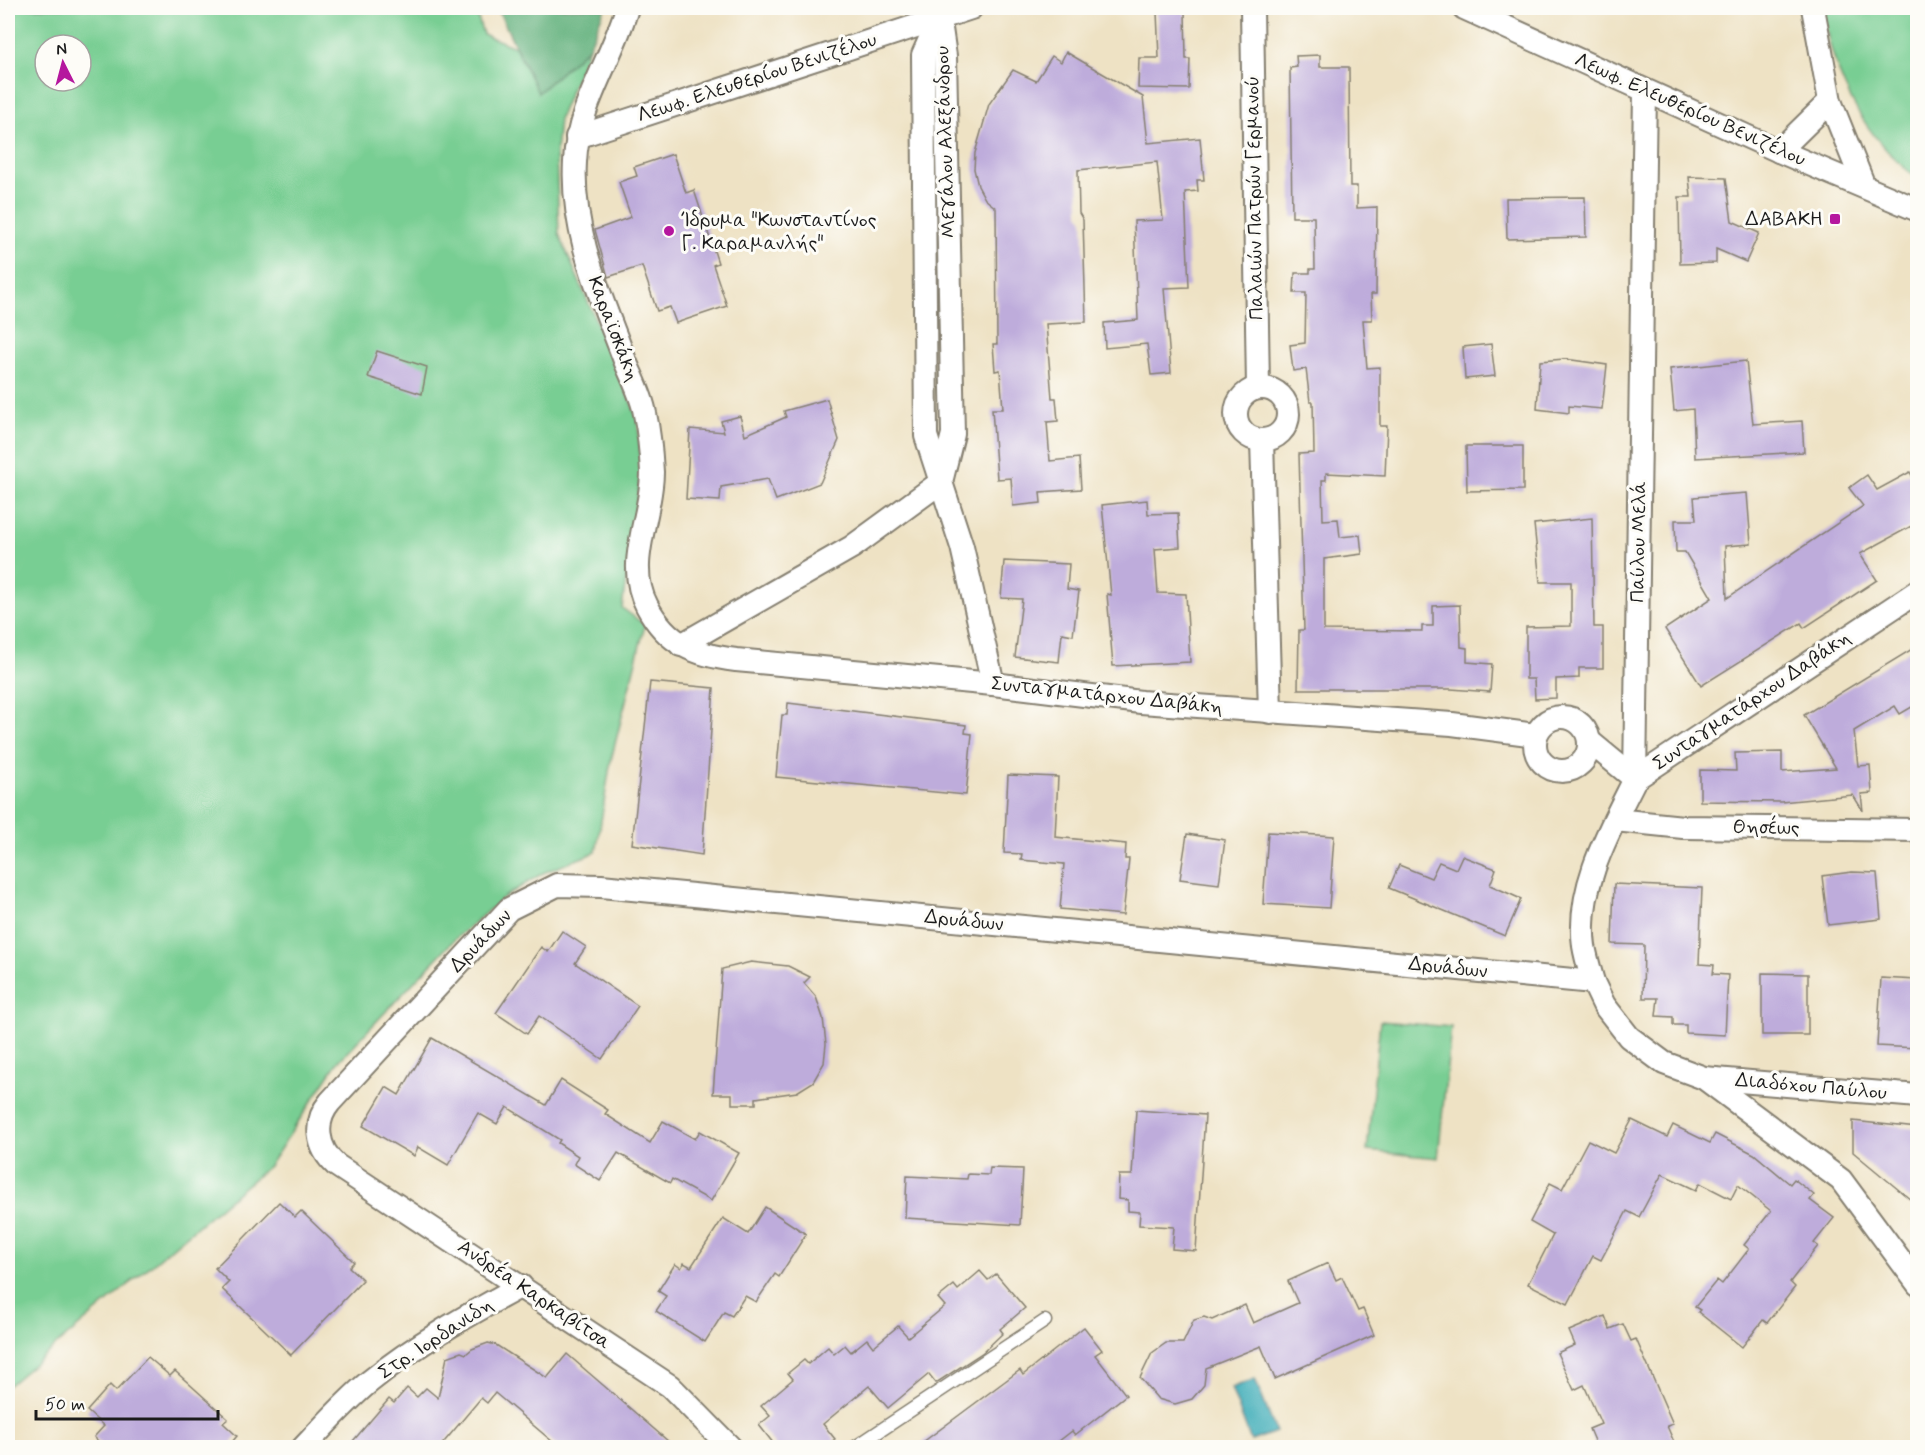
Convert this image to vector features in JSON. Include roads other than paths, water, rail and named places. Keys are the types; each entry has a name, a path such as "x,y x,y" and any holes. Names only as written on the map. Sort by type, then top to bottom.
{"street":[{"name":"Καραϊσκάκη","path":"627,8 577,136 575,175 578,217 588,265 645,412 652,473 638,561 639,584 646,605 661,628 681,645"},
{"name":"Λεωφ. Ελευθερίου Βενιζέλου","path":"577,136 938,13 971,8"},
{"name":"Παλαιών Πατρών Γερμανού","path":"1252,8 1258,388"},
{"name":"Λεωφ. Ελευθερίου Βενιζέλου","path":"1464,8 1779,151 1917,210"},
{"path":"1813,8 1830,101 1864,186"},
{"name":"Μεγάλου Αλεξάνδρου","path":"938,13 945,56 953,434 941,482"},
{"name":"Παύλου Μελά","path":"1593,982 1584,946 1583,916 1589,884 1615,819 1635,779 1645,91"},
{"path":"1779,151 1830,101"},
{"path":"1258,388 1275,391 1286,403 1288,412 1284,428 1278,435 1262,440 1245,434 1236,420 1238,403 1250,390 1258,388"},
{"path":"1262,440 1270,712"},
{"path":"681,645 852,547 941,482 962,547 993,684"},
{"name":"Συνταγματάρχου Δαβάκη","path":"1589,741 1635,779 1917,591"},
{"name":"Συνταγματάρχου Δαβάκη","path":"681,645 708,657 993,684 1141,702 1452,724 1536,735"},
{"path":"1565,716 1576,720 1585,729 1589,741 1589,751 1584,761 1575,768 1554,770 1544,765 1534,746 1536,735 1542,725 1553,718 1565,716"},
{"name":"Θησέως","path":"1615,819 1683,827 1917,830"},
{"name":"Δρυάδων","path":"327,1156 320,1141 319,1127 322,1114 330,1102 509,909 556,885 601,885 1593,982"},
{"path":"1593,982 1604,1005 1629,1037 1664,1063 1704,1078 1841,1180 1917,1284"},
{"name":"Διαδόχου Παύλου","path":"1704,1078 1917,1096"},
{"name":"Ανδρέα Καρκαβίτσα","path":"327,1156 336,1165 669,1386 731,1448"},
{"name":"Στρ. Ιορδανιδη","path":"303,1448 366,1384 402,1356 441,1330 521,1286"}],"lane":[{"path":"854,1448 1045,1321"}],"water":[{"path":"1255,1379 1276,1432 1251,1441 1231,1388"}],"place":[{"name":"ΔΑΒΑΚΗ","path":"1835,219"},
{"name":"Ίδρυμα \"Κωνσταντίνος Γ. Καραμανλής\"","path":"669,231"}]}
